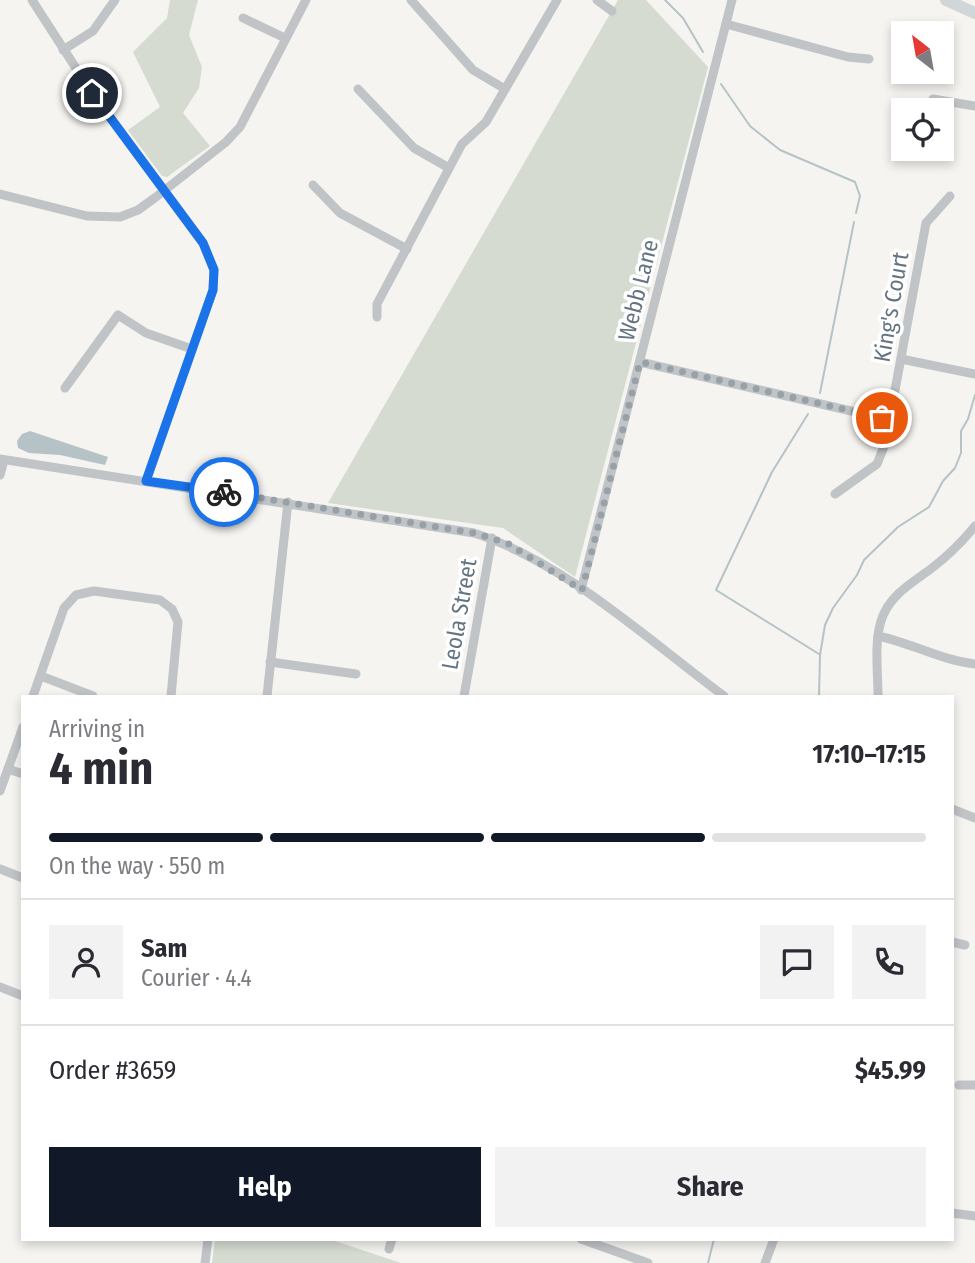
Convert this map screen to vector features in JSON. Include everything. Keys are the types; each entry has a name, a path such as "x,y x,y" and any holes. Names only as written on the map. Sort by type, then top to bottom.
{"main road":[{"path":"946,0 975,13"}],"street":[{"path":"32,0 63,51 203,243 214,270 213,290 146,481"},
{"path":"63,51 93,31 116,0"},
{"path":"0,194 87,216 110,218 138,210 226,142 240,127 306,0"},
{"path":"377,317 377,304 462,144 486,122 557,0"},
{"path":"597,0 612,11"},
{"name":"Webb Lane","path":"582,590 732,0"},
{"path":"416,2 473,70 505,89"},
{"path":"243,18 285,38"},
{"path":"726,24 848,57 869,59"},
{"path":"358,89 414,148 449,168"},
{"path":"954,102 975,106"},
{"path":"313,185 340,213 407,249"},
{"name":"King's Court","path":"835,494 877,464 885,444 926,223 950,196"},
{"path":"65,388 118,315 146,333 192,349"},
{"path":"901,359 975,374"},
{"path":"640,362 890,420"},
{"path":"0,475 2,459 288,502 492,538 507,543 582,590 723,695"},
{"path":"267,695 288,502"},
{"path":"878,695 878,636 881,619 902,588 959,546 975,526"},
{"name":"Leola Street","path":"464,695 492,538"},
{"path":"33,695 64,608 76,595 94,591 160,600 172,609 178,622 171,695"},
{"path":"878,636 906,643 935,657 975,664"},
{"path":"270,663 356,674"},
{"path":"41,676 90,695"},
{"path":"0,791 21,733"},
{"path":"8,769 21,773"},
{"path":"954,810 975,818"},
{"path":"0,869 21,877"},
{"path":"954,943 965,946"},
{"path":"0,987 21,995"},
{"path":"959,1085 975,1085"},
{"path":"954,1213 975,1216"},
{"path":"205,1263 208,1241"},
{"path":"587,1241 648,1263"},
{"path":"765,1263 773,1241"}],"shaded area":[{"path":"170,0 198,0 189,35 202,67 199,88 183,113 210,146 167,177 162,176 128,130 160,107 133,52 167,18"},
{"path":"618,0 646,0 708,67 575,577 503,528 328,503"},
{"path":"30,431 108,457 105,465 60,455 29,453 18,448 17,441 22,434"},
{"path":"215,1241 335,1241 401,1263 212,1263"}],"waterway":[{"path":"665,0 683,18 703,52"},
{"path":"721,84 750,126 780,150 855,182 860,196 856,213"},
{"path":"820,393 854,222"},
{"path":"819,695 820,655 825,625 833,608 857,575 864,560 898,527 929,507 943,481 955,468 961,453 961,431 968,419 975,395"},
{"path":"808,414 772,472 716,590 819,654"},
{"path":"708,1263 714,1241"}],"way so far":[{"path":"224,492 474,533 507,543 582,590 640,362 882,418"}],"route":[{"path":"92,93 203,243 214,270 213,290 146,481 224,492"}]}
